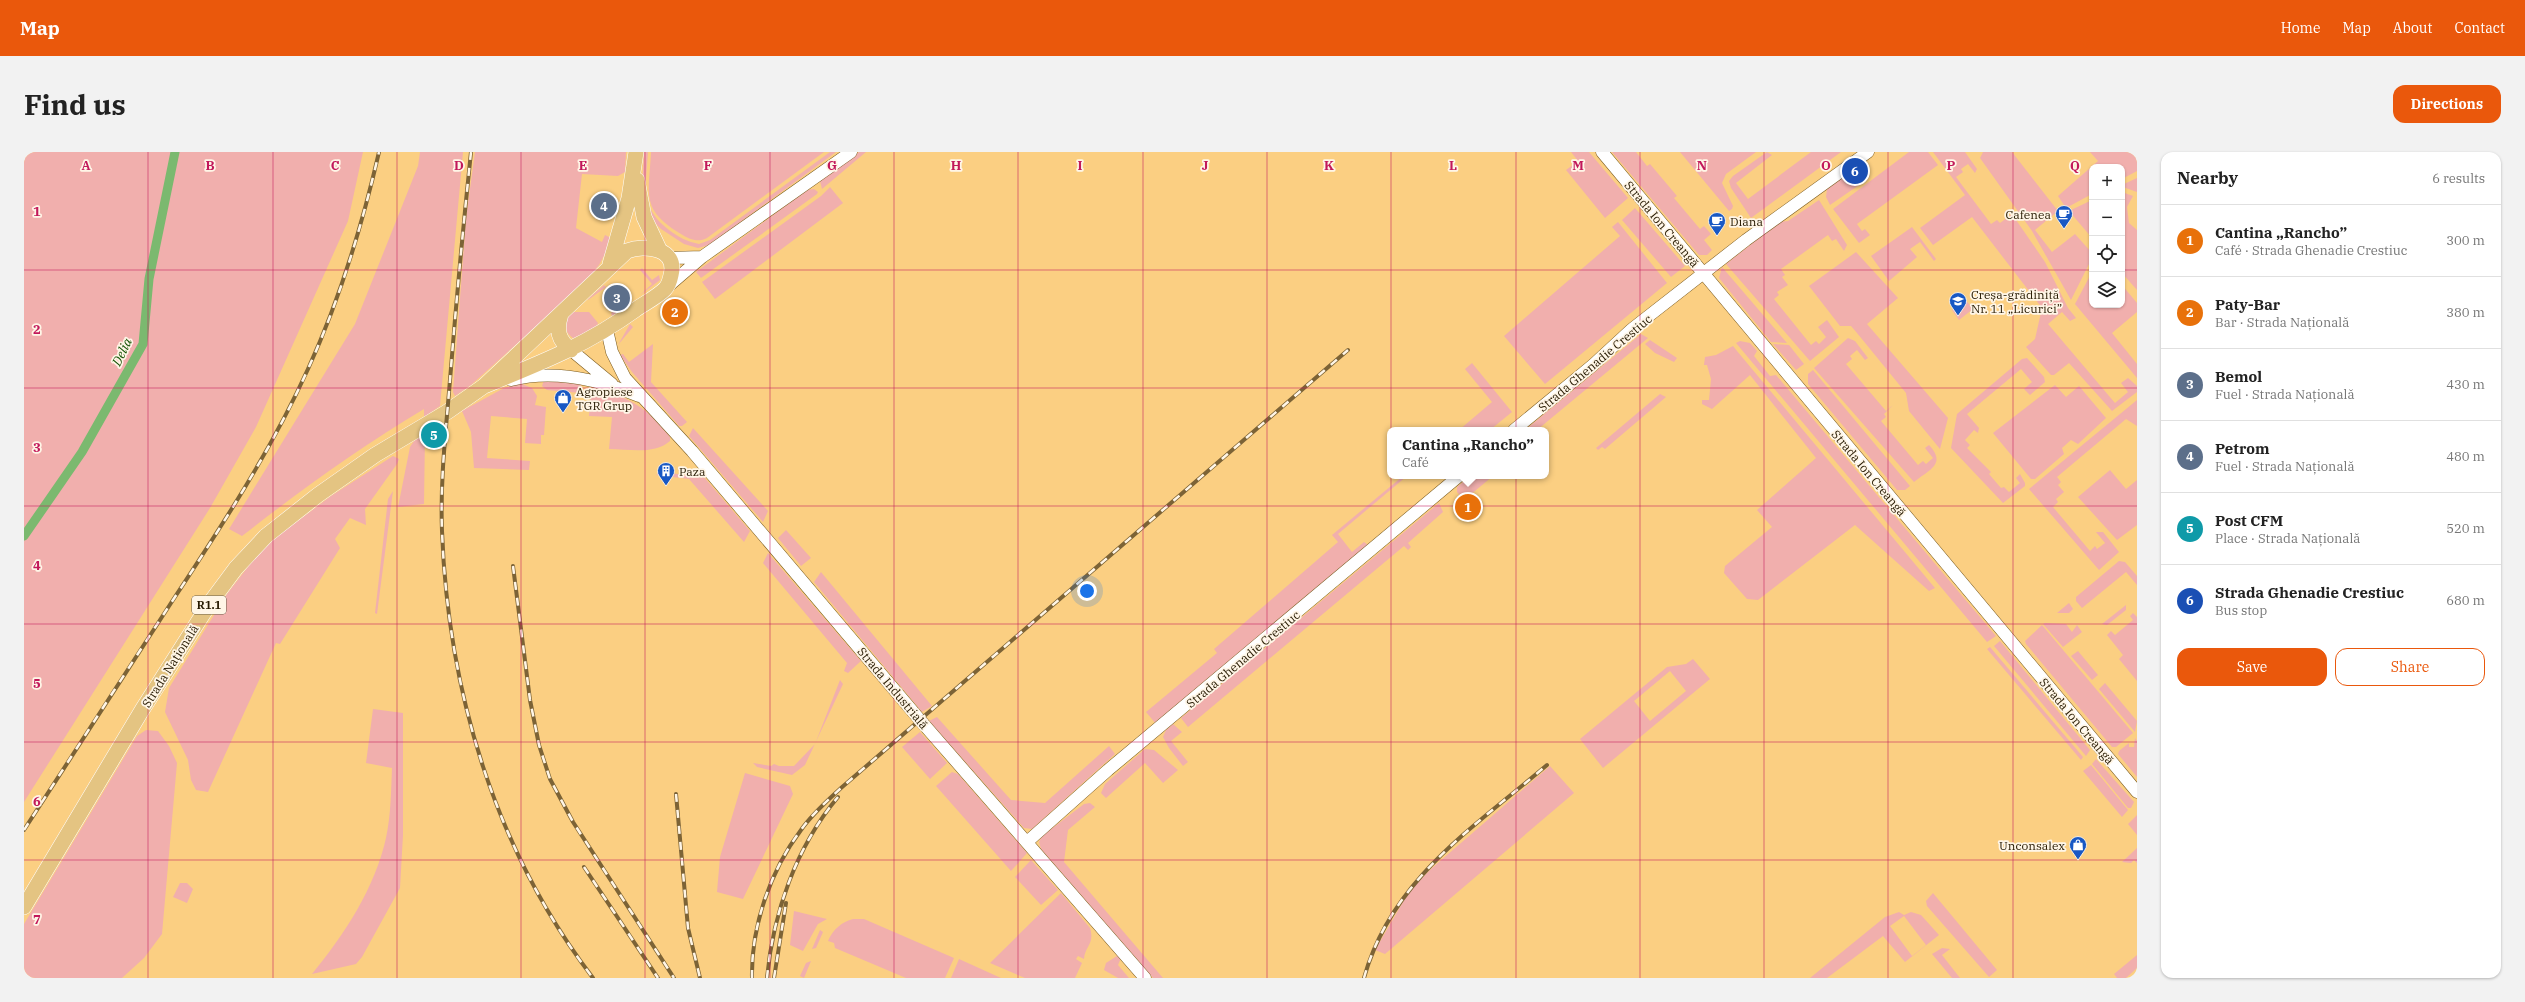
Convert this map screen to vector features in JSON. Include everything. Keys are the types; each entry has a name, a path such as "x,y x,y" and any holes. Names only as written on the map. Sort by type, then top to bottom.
{"main road":[{"name":"Strada Națională","path":"484,386 571,350 607,330 666,288 672,272 644,218 638,190 636,159"},
{"name":"Strada Națională","path":"608,269 616,250 636,159"},
{"name":"Strada Națională","path":"24,907 142,710 210,602 236,568 266,536 318,495 375,455 447,412 484,386 627,250 640,247 664,254"},
{"path":"561,314 558,334 563,343 571,350"}],"street":[{"path":"666,288 702,257 851,152"},
{"name":"Strada Ion Creangă","path":"1602,152 2137,792"},
{"name":"Strada Ghenadie Crestiuc","path":"1518,427 1593,365 1632,329 1704,275 1752,236 1868,152"},
{"path":"664,254 702,257"},
{"name":"Strada Industrială","path":"607,330 612,352 625,378 692,451 920,720 1145,978"},
{"name":"Strada Industrială","path":"571,350 615,386"},
{"name":"Strada Industrială","path":"484,386 518,378 550,376 615,386 642,398"},
{"name":"Strada Ghenadie Crestiuc","path":"1027,842 1108,770 1455,479"}],"shaded area":[{"path":"24,152 363,152 348,221 256,427 210,508 24,802"},
{"path":"420,152 463,152 440,406 424,417 424,409 377,438 286,502 242,536 229,529 355,324 418,166"},
{"path":"475,152 626,152 625,172 618,176 582,174 576,228 602,242 605,235 613,239 599,265 587,281 471,385 455,396 453,392 466,218"},
{"path":"644,152 648,152 646,195 653,213 672,233 687,241 699,244 710,240 830,152 836,152 709,245 698,248 684,244 661,229 650,218 642,187"},
{"path":"651,152 824,152 707,238 697,240 684,236 668,225 659,217 653,208 649,190"},
{"path":"859,152 866,152 822,189 820,181"},
{"path":"1571,152 1589,152 1628,198 1605,218 1566,170 1578,161"},
{"path":"1612,152 1636,152 1647,166 1650,164 1677,196 1674,198 1700,229 1704,226 1711,234 1704,240 1712,250 1707,255 1699,255"},
{"path":"1680,152 1756,152 1726,174 1722,183 1733,206 1732,209 1729,211"},
{"path":"1767,152 1772,155 1736,183 1748,199 1811,152 1841,152 1751,218 1731,188 1729,181 1733,176"},
{"path":"1909,152 1928,152 1938,165 1857,224 1862,231 1865,229 1870,235 1859,243 1833,209"},
{"path":"1933,152 1965,152 1977,169 1975,173 1968,164 1961,169 1963,172 1956,177 1991,224 1997,220 2000,223 2012,214 2045,262 2068,308 2076,318 2070,321 2062,312 2048,324 2115,403 2128,392 2121,383 2128,378 2137,386 2137,392 2112,411 2069,363 2054,375 2051,375 2026,347 2035,339 2042,308 1972,217 1933,245 1920,228 1965,195"},
{"path":"1983,152 2012,152 2058,211 2035,230 2052,252 2075,234 2089,250 2089,264 2071,300 2032,231 1980,158"},
{"path":"2090,152 2137,152 2137,171 2125,177 2125,164 2095,164 2098,161"},
{"path":"2089,169 2089,196 2066,208 2058,196"},
{"path":"1843,177 1847,180 1852,177 1859,185 1830,205 1826,197 1827,189"},
{"path":"2137,178 2137,192 2125,188 2125,184"},
{"path":"830,187 843,203 715,299 702,282 821,196"},
{"path":"814,189 818,192 817,194 701,278 696,272 807,190"},
{"path":"2125,193 2133,196 2127,207 2129,223 2137,230 2137,290 2125,276"},
{"path":"1819,200 1847,245 1844,251 1836,239 1832,241 1828,235 1781,269 1785,275 1782,277 1788,285 1777,292 1779,295 1774,299 1811,345 1816,341 1819,344 1826,337 1818,327 1827,320 1839,337 1810,361 1726,264 1779,222 1788,221"},
{"path":"2089,201 2089,234 2069,211"},
{"path":"1635,208 1685,266 1671,277 1622,220"},
{"path":"1618,222 1667,283 1545,384 1504,336 1620,236 1612,227"},
{"path":"1912,227 1936,259 1934,261 1920,242 1910,249 1917,257 1889,281 1871,256"},
{"path":"1856,252 1898,298 1867,324 1948,418 1940,449 1909,411 1906,393 1851,326 1840,326 1809,286"},
{"path":"1722,267 1787,343 1771,342 1719,278"},
{"path":"642,268 652,280 659,275 660,280 640,295 652,284 640,270"},
{"path":"2089,278 2089,308 2125,308 2125,289 2137,303 2137,312 2112,333 2137,364 2137,378 2075,304"},
{"path":"604,285 606,287 588,300 588,299"},
{"path":"1965,299 1973,309 1959,320 1952,310"},
{"path":"629,301 631,303 612,316 611,313"},
{"path":"573,312 589,312 598,323 596,327 575,339 567,331 566,326 566,320"},
{"path":"630,324 633,327 618,345"},
{"path":"1641,334 1648,338 1541,427 1529,427"},
{"path":"1848,338 1855,341 1868,358 1865,360 1857,350 1850,356 1852,359 1846,364 1886,411 1893,405 1884,414 1886,417 1881,421 1918,465 1923,461 1926,464 1933,458 1925,448 1929,445 1934,452 1936,462 1934,466 1914,482 1814,368"},
{"path":"1650,340 1677,358 1674,362 1655,353 1645,344"},
{"path":"1740,341 1750,343 1757,351 1754,356 1770,376 1776,375 1996,636 1987,642 1736,343"},
{"path":"653,344 651,382 687,422 682,426 679,426 632,372 620,355 623,354 629,362"},
{"path":"1773,344 1789,345 1804,364 1796,370"},
{"path":"1733,346 1935,588 1929,591 1855,525 1758,600 1747,599 1724,573 1725,566 1772,527 1757,510 1816,458 1750,375 1712,409 1702,404 1702,400 1709,400 1711,379 1707,365 1704,365 1705,357 1716,355"},
{"path":"2027,358 2044,377 2045,382 2030,395 2024,389 2032,382 2021,369 1967,414 1979,428 1978,433 1974,430 1965,440 1970,445 1967,448 1991,472 1989,474 2001,488 2004,487 2009,492 2020,483 2016,478 2020,474 2025,483 2025,486 2003,503 1951,448 1957,414 2022,359"},
{"path":"1472,363 1512,412 1494,427 1463,427 1492,402 1465,369"},
{"path":"1813,370 1910,486 1905,490 1897,490 1808,384 1808,374"},
{"path":"544,380 580,384 583,390 580,393 547,390 542,386"},
{"path":"520,383 532,388 537,396 535,405 546,407 544,435 541,435 541,444 525,443 527,419 491,416 487,458 530,461 529,470 474,468 471,432 462,411 504,388"},
{"path":"2055,385 2066,397 2079,386 2106,418 2078,444 2071,440 2062,448 2064,454 2035,479 2031,479 1993,433"},
{"path":"594,388 627,399 646,411 663,427 670,437 670,441 657,448 649,450 609,449 612,417 589,416 591,391"},
{"path":"1660,394 1666,397 1605,449 1602,447 1598,450 1596,448"},
{"path":"2137,400 2137,426 2126,419 2057,477 2061,482 2058,485 2064,492 2056,499 2058,502 2053,507 2090,551 2095,546 2097,549 2105,543 2096,532 2103,532 2119,552 2099,570 2029,489"},
{"path":"693,428 768,511 763,522 689,436"},
{"path":"425,434 424,504 398,507 410,447 414,441"},
{"path":"393,456 399,459 397,464 365,509 366,525 350,518 335,539 340,548 280,644 276,643 208,792 196,790 191,780 188,760 165,712 169,688 227,594 251,563 274,539 331,496"},
{"path":"2110,470 2126,489 2137,480 2137,525 2117,540 2078,497"},
{"path":"660,472 704,477 750,531 744,542 689,479 656,475"},
{"path":"1399,479 1403,479 1338,534 1352,552 1364,542 1368,545 1156,724 1146,712 1217,653 1214,649 1338,542 1332,535"},
{"path":"1466,479 1489,479 1464,500 1457,492 1457,487"},
{"path":"393,491 377,614 375,613 388,499"},
{"path":"1439,503 1443,512 1408,543 1411,547 1408,550 1404,546 1188,727 1181,718"},
{"path":"786,530 811,558 801,566 778,538"},
{"path":"768,553 861,661 848,673 844,671 847,663 763,563"},
{"path":"2119,561 2125,562 2137,576 2137,585 2126,572 2082,608 2076,601 2076,597"},
{"path":"821,572 932,706 922,712 814,582"},
{"path":"2069,603 2073,609 2069,613 2057,613"},
{"path":"2126,605 2126,610 2107,625 2102,624"},
{"path":"2133,613 2137,617 2137,681 2119,659 2123,655 2107,635 2111,631 2115,635 2133,620 2130,616"},
{"path":"2043,624 2066,624 2072,632 2077,625 2082,632 2063,647"},
{"path":"2042,625 2133,733 2116,747 2112,747 2026,644 2025,641"},
{"path":"2000,641 2090,750 2086,756 1994,646"},
{"path":"1990,647 2083,757 2081,760 1987,649"},
{"path":"2078,651 2098,675 2092,680 2071,656"},
{"path":"1693,659 1710,679 1603,768 1580,739 1667,667 1686,664","holes":["1670,671 1686,691 1650,721 1634,701"]},
{"path":"840,680 843,684 816,742"},
{"path":"2105,683 2137,721 2135,732 2099,689"},
{"path":"373,709 403,713 403,835 400,888 362,957 356,964 312,974 336,943 357,910 374,875 386,838 390,812 392,768 366,763"},
{"path":"937,717 1011,800 1045,803 1109,746 1115,754 1032,829 1024,828 929,721"},
{"path":"1173,724 1182,732 1171,741 1188,762 1183,766 1169,748 1163,737 1166,730"},
{"path":"146,730 158,731 169,746 177,763 162,934 144,958 122,978 24,978 24,924 137,736"},
{"path":"920,732 947,763 930,779 902,747"},
{"path":"2135,738 2137,741 2137,777 2118,754 2119,751 2129,743 2129,747 2134,747"},
{"path":"815,744 805,765 792,775 757,767 753,763 771,766 774,764 779,766 794,766"},
{"path":"1145,749 1154,750 1178,770 1163,783 1145,763 1106,798 1101,793 1105,784"},
{"path":"2096,759 2134,802 2131,808 2128,808 2092,764"},
{"path":"2091,765 2128,810 2122,817 2083,771"},
{"path":"1550,766 1574,793 1385,954 1375,950 1410,890 1432,868"},
{"path":"952,772 958,774 1027,853 1011,871 936,786"},
{"path":"745,773 790,786 793,794 743,899 717,892 720,857"},
{"path":"1090,803 1095,807 1068,830 1064,862 1163,978 1153,978 1041,849 1039,842 1042,836 1084,804"},
{"path":"2137,815 2137,835 2128,824"},
{"path":"2137,848 2137,863 2134,860 2131,863 2122,862"},
{"path":"1031,860 1058,890 1041,905 1015,877"},
{"path":"180,883 187,883 193,889 187,903 173,897"},
{"path":"1061,893 1090,928 1091,933 1091,941 1084,959 1078,956 1076,959 1082,963 1075,978 1025,978 990,963"},
{"path":"1933,893 1997,970 1989,977 1927,906 1926,901"},
{"path":"794,911 827,919 818,924 803,951 790,945"},
{"path":"1899,912 1904,915 1911,912 1921,915 1939,935 1905,962 1883,936 1827,978 1810,978 1885,917","holes":["1904,916 1926,945 1912,956 1890,926"]},
{"path":"853,919 864,919 954,958 945,978 906,978 835,948 834,943 828,941 832,933 845,922"},
{"path":"820,930 823,932 816,948 812,949"},
{"path":"1942,948 1950,949 1942,955 1960,978 1952,978 1932,954"},
{"path":"2137,955 2137,968 2126,978 2117,978 2114,974"},
{"path":"1117,956 1121,958 1118,965 1129,978 1118,978 1104,970 1106,963"},
{"path":"959,959 1001,978 951,978"},
{"path":"811,961 804,978 800,976 806,963"}],"waterway":[{"name":"Delia","path":"24,536 82,452 143,344 149,279 175,152"}],"railway":[{"path":"24,830 227,517 262,459 294,399 320,343 340,289 358,235 379,152"},
{"path":"471,152 462,238 442,493 442,531 446,591 454,650 467,709 483,766 504,823 529,877 559,929 593,978"},
{"path":"752,978 755,939 764,900 780,863 805,824 815,813 841,788 1348,350"},
{"path":"513,566 530,700 539,745 550,779 573,822 674,978"},
{"path":"1364,978 1377,943 1394,912 1414,884 1438,858 1464,834 1547,765"},
{"path":"676,794 688,928 700,978"},
{"path":"767,978 775,929 789,882 810,837 823,816 838,797"},
{"path":"584,867 658,978"},
{"path":"774,978 786,903"}],"place":[{"name":"Strada Ghenadie Crestiuc","path":"1855,171"},
{"name":"Petrom","path":"604,206"},
{"name":"Cafenea","path":"2064,229"},
{"name":"Diana","path":"1717,236"},
{"name":"Bemol","path":"617,298"},
{"name":"Paty-Bar","path":"675,312"},
{"name":"Creșa-grădiniță Nr. 11 „Licurici”","path":"1958,316"},
{"name":"Agropiese TGR Grup","path":"563,413"},
{"name":"Post CFM","path":"434,435"},
{"name":"Paza","path":"666,486"},
{"name":"Cantina „Rancho”","path":"1468,507"},
{"name":"Unconsalex","path":"2078,860"}]}
